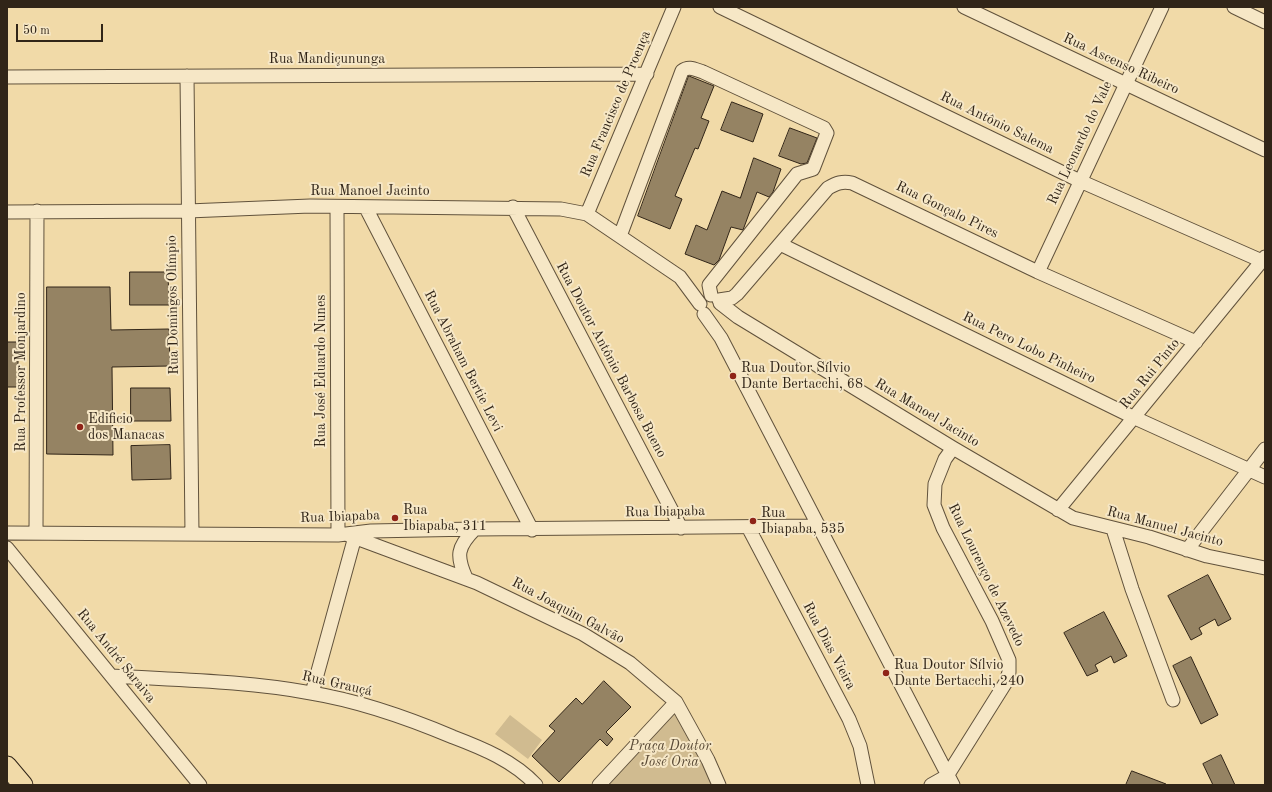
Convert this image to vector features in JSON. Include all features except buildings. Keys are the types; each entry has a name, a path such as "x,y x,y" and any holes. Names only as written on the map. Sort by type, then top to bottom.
{"highway":[{"path":"7,766 23,785"}],"street":[{"name":"Rua Francisco de Proença","path":"587,214 674,7"},
{"name":"Rua Antônio Salema","path":"720,7 1080,181 1263,259"},
{"name":"Rua Ascenso Ribeiro","path":"964,7 1265,150"},
{"name":"Rua Leonardo do Vale","path":"1038,272 1162,7"},
{"path":"1234,7 1265,22"},
{"path":"620,236 682,71 686,68 703,72 824,128 827,133 813,169 797,174 709,285 718,303 718,327 721,338 950,780 931,785"},
{"name":"Rua Mandiçununga","path":"7,77 647,74"},
{"name":"Rua Domingos Olímpio","path":"187,76 192,534"},
{"name":"Rua Gonçalo Pires","path":"718,303 732,298 737,294 828,188 837,183 848,182 1038,272 1196,342"},
{"name":"Rua Manoel Jacinto","path":"7,212 188,210 310,206 366,208 513,207 560,209 587,214 680,278 721,338"},
{"name":"Rua José Eduardo Nunes","path":"312,693 349,535 337,207"},
{"name":"Rua Doutor Antônio Barbosa Bueno","path":"513,207 681,528"},
{"name":"Rua Abraham Bertie Levi","path":"366,208 532,530"},
{"name":"Rua Professor Monjardino","path":"36,533 37,211"},
{"name":"Rua Pero Lobo Pinheiro","path":"780,244 1135,418 1265,477"},
{"name":"Rua Rui Pinto","path":"1058,510 1135,418 1263,259"},
{"path":"702,298 718,303 714,315 702,309 702,298"},
{"name":"Rua Manoel Jacinto","path":"718,303 738,317 953,448 1058,510"},
{"name":"Rua Lourenço de Azevedo","path":"950,780 1006,682 1009,672 1009,660 992,621 943,528 934,505 935,484 945,459 953,448"},
{"path":"1188,550 1248,469 1265,449"},
{"name":"Rua Manuel Jacinto","path":"1058,510 1074,518 1149,537 1207,556 1265,568"},
{"name":"Rua Ibiapaba","path":"7,533 349,535 475,529 532,530 819,526"},
{"name":"Rua Dias Vieira","path":"748,527 849,719 860,746 868,785"},
{"path":"466,578 460,565 459,551 463,540 475,529"},
{"path":"1113,529 1132,589 1173,700"},
{"name":"Rua Joaquim Galvão","path":"349,535 466,578 583,634 630,663 676,702 708,760 718,785"},
{"name":"Rua André Saraiva","path":"7,548 200,785"},
{"name":"Rua Grauçá","path":"112,676 248,684 312,693 369,707 427,726 477,746 515,767 536,785"},
{"path":"599,785 676,702"}],"green space":[{"name":"Praça Doutor José Oria","path":"675,703 717,785 599,785"},
{"path":"510,715 542,740 528,759 495,734"}],"place":[{"name":"Rua Doutor Sílvio Dante Bertacchi, 68","path":"733,376"},
{"name":"Edificio dos Manacas","path":"80,427"},
{"name":"Rua Ibiapaba, 311","path":"395,518"},
{"name":"Rua Ibiapaba, 535","path":"753,521"},
{"name":"Rua Doutor Sílvio Dante Bertacchi, 240","path":"886,673"}]}
